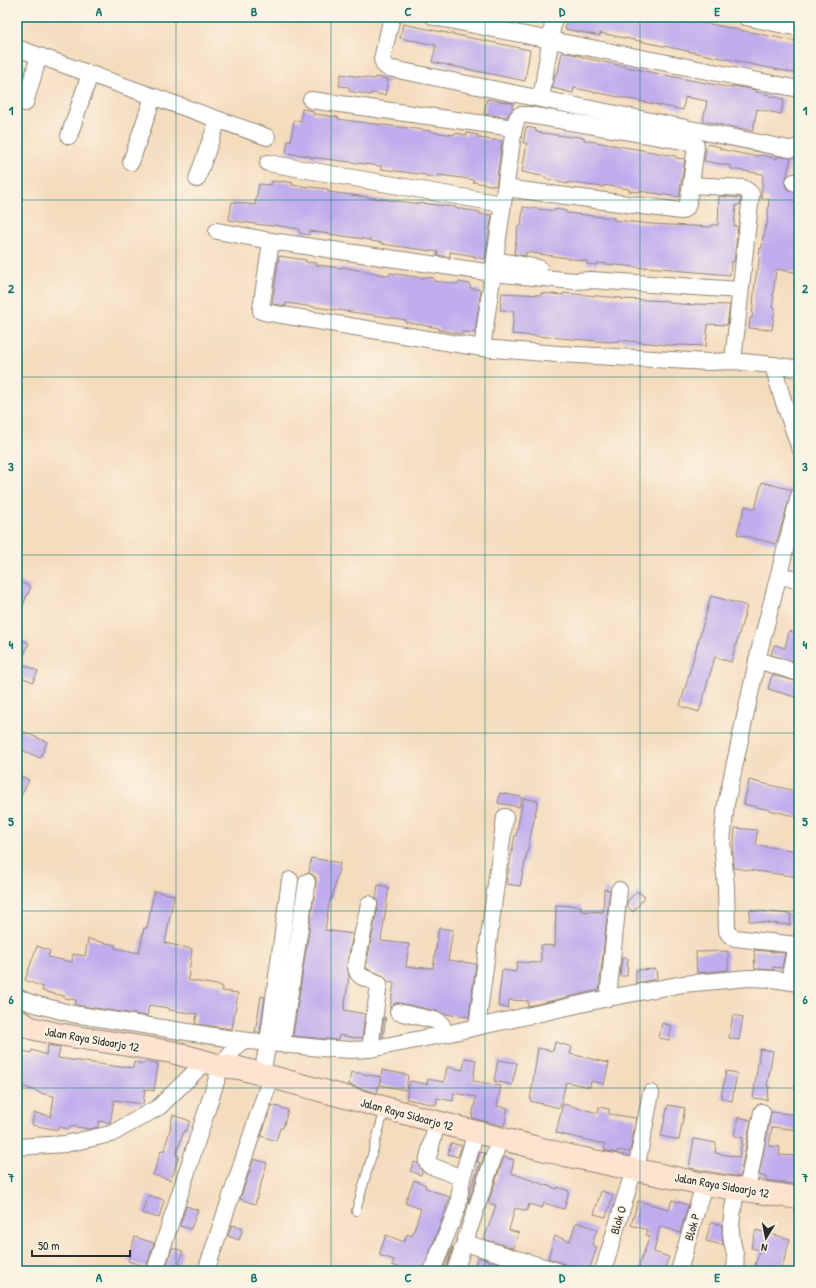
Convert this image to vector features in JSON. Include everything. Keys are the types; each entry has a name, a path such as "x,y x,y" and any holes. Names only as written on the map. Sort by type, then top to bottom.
{"main road":[{"name":"Jalan Raya Sidoarjo 12","path":"17,1020 31,1028 57,1034 175,1040 225,1056 239,1068 269,1059 385,1108 437,1122 565,1155 635,1170 704,1184 799,1198"}],"street":[{"path":"392,17 382,59 384,65 388,68 788,149 793,149 799,146"},
{"path":"434,17 799,89"},
{"path":"541,99 554,17"},
{"path":"746,17 799,28"},
{"path":"17,48 267,138"},
{"path":"25,103 39,56"},
{"path":"69,136 90,74"},
{"path":"131,162 153,97"},
{"path":"311,100 514,128"},
{"path":"482,348 502,204 514,128 517,118 520,115 529,115 690,142 694,144 696,148 691,185 686,208 684,210 678,211 505,188"},
{"path":"197,179 218,120"},
{"path":"268,163 502,204"},
{"path":"691,185 743,188 751,194 733,361"},
{"path":"216,231 271,241 494,267 574,280 740,290"},
{"path":"271,241 261,309 261,311 264,312 482,348 649,359 709,362 733,361 799,369"},
{"path":"773,365 782,398 799,446"},
{"path":"782,398 799,403"},
{"path":"17,997 31,1003 175,1040 225,1056 269,1059 321,1048 351,1050 370,1048 441,1035 608,998 684,984 749,978 794,982 798,945 736,938 730,936 727,931 726,886 722,829 738,745 757,660 799,496"},
{"path":"780,575 799,580"},
{"path":"757,660 799,673"},
{"path":"477,1027 505,817"},
{"path":"269,1059 290,880"},
{"path":"206,1271 269,1059 307,882"},
{"path":"608,998 619,890"},
{"path":"369,904 356,966 357,973 360,976 379,984 370,1048"},
{"path":"398,1012 438,1021 442,1025 441,1035"},
{"path":"17,1147 65,1144 111,1134 159,1107 225,1056"},
{"path":"155,1271 225,1056"},
{"name":"Blok O","path":"603,1271 635,1170 651,1093"},
{"path":"734,1271 736,1257 731,1233 731,1224 742,1189 762,1112"},
{"path":"437,1122 427,1162 429,1165 462,1178"},
{"path":"432,1271 458,1206 462,1178 476,1132"},
{"path":"455,1271 500,1138"},
{"name":"Blok P","path":"679,1271 704,1184"},
{"path":"465,1243 557,1271"}],"lane":[{"path":"356,1211 385,1108"}],"building":[{"path":"567,17 588,17 605,21 606,17 676,17 799,42 799,74 600,33 600,36 565,29"},
{"path":"403,24 530,50 525,81 432,62 436,45 400,38"},
{"path":"562,52 659,74 732,88 732,86 756,90 756,92 784,99 781,114 757,109 753,131 703,121 707,101 685,97 683,110 574,88 573,93 552,88 556,73 558,73"},
{"path":"341,74 374,79 375,77 388,79 385,95 371,93 370,95 349,91 349,87 339,86"},
{"path":"487,99 513,103 512,109 507,117 484,114"},
{"path":"302,109 313,111 313,114 338,117 338,119 455,135 455,133 467,135 467,133 478,135 478,138 502,141 496,186 473,182 474,180 462,178 439,175 438,178 381,169 381,166 286,153 288,140 291,141 294,120 301,121"},
{"path":"526,127 536,129 536,132 585,138 584,140 676,156 676,158 685,159 679,197 629,191 629,189 604,185 604,187 568,182 568,184 546,179 546,177 522,172 527,143 523,143"},
{"path":"707,144 720,147 720,149 748,155 761,155 777,159 777,156 791,158 785,183 786,188 790,191 799,193 799,273 776,269 772,308 775,308 772,330 749,328 750,318 752,318 760,248 762,248 763,236 766,225 767,226 769,199 761,198 763,174 731,169 731,166 704,161"},
{"path":"272,181 282,181 293,183 292,185 328,189 328,192 420,204 456,207 455,208 480,212 480,214 492,215 485,259 450,252 450,257 437,255 438,252 382,244 383,243 371,240 309,231 309,235 299,233 299,229 229,220 232,202 255,205 259,184 271,185"},
{"path":"719,196 741,198 740,205 736,205 734,226 738,226 734,262 731,262 730,275 597,263 597,265 587,264 587,261 526,252 526,256 514,254 518,226 521,226 523,207 555,211 555,209 566,211 566,213 614,218 614,220 651,224 711,227 712,225 718,225"},
{"path":"279,256 306,260 305,262 317,263 316,265 342,267 390,276 390,273 423,278 434,278 434,281 470,284 470,288 481,290 475,333 462,332 462,334 439,330 439,328 405,322 406,320 380,316 286,303 286,306 272,304"},
{"path":"502,293 541,295 541,293 563,295 563,293 622,298 621,299 669,301 669,303 694,305 730,305 727,325 708,324 706,346 677,346 619,340 609,342 512,334 514,311 500,310"},
{"path":"762,482 792,490 776,544 737,534 745,506 755,509"},
{"path":"17,580 31,587 17,617"},
{"path":"711,596 747,606 731,662 715,657 699,712 680,706"},
{"path":"789,631 799,634 799,663 771,655 774,645 785,648"},
{"path":"17,638 29,643 20,663 38,671 33,682 17,675"},
{"path":"772,675 799,682 799,698 768,689"},
{"path":"17,729 47,742 40,758 17,748"},
{"path":"17,774 29,780 17,804"},
{"path":"749,780 799,792 799,817 744,804"},
{"path":"500,793 521,797 519,807 498,803"},
{"path":"523,798 538,801 520,886 506,884"},
{"path":"735,828 757,830 756,845 799,851 799,877 734,868 733,853"},
{"path":"311,858 340,863 332,899 330,899 325,930 353,934 347,964 349,976 344,1010 365,1014 362,1038 339,1035 338,1040 293,1036 316,883 316,878 309,873"},
{"path":"378,885 389,887 381,941 409,944 406,967 433,968 439,928 453,930 448,960 476,964 469,1017 444,1014 400,1003 395,1003 390,1008 394,983 388,982 384,976 367,969 366,966 378,906 378,901 376,898"},
{"path":"604,889 610,890 599,990 528,1006 528,1001 509,1000 508,1008 498,1006 502,970 516,972 517,962 541,963 541,945 555,946 556,905 581,906 581,911 603,912"},
{"path":"154,891 174,895 165,943 192,949 188,980 222,986 222,991 238,993 232,1029 195,1024 197,1014 169,1010 169,1008 149,1005 147,1016 75,1005 76,1000 42,991 43,987 25,980 37,946 50,951 48,957 72,962 73,954 85,956 88,939 115,945 115,948 139,953 144,928 147,928"},
{"path":"637,891 645,897 633,912 627,906 627,902"},
{"path":"750,910 791,914 790,925 749,921"},
{"path":"754,950 785,953 782,968 773,967 773,970 755,969"},
{"path":"728,951 728,970 697,973 696,952"},
{"path":"622,958 628,958 627,976 620,976"},
{"path":"656,969 657,979 636,983 636,970"},
{"path":"261,996 265,997 260,1032 255,1032"},
{"path":"733,1015 743,1017 739,1040 729,1038"},
{"path":"384,1017 386,1018 383,1037 381,1037"},
{"path":"662,1023 672,1026 669,1040 659,1038"},
{"path":"555,1042 572,1047 570,1054 609,1063 604,1084 591,1081 590,1087 566,1082 560,1108 530,1101 538,1048 553,1051"},
{"path":"48,1045 60,1047 58,1058 133,1068 134,1062 143,1064 144,1062 158,1064 154,1091 145,1089 143,1104 114,1100 110,1123 99,1121 98,1127 90,1129 70,1126 70,1129 58,1127 58,1130 32,1125 34,1113 51,1116 54,1096 39,1093 17,1084 17,1056 19,1050 31,1053 32,1050 46,1055"},
{"path":"760,1049 773,1051 767,1086 769,1086 767,1100 753,1098"},
{"path":"465,1058 476,1060 473,1081 501,1086 497,1106 508,1108 504,1126 472,1118 476,1097 454,1093 453,1101 437,1098 436,1105 406,1099 410,1081 427,1084 428,1079 444,1082 447,1067 463,1070"},
{"path":"498,1060 517,1063 512,1085 494,1081"},
{"path":"382,1070 408,1075 406,1090 380,1085"},
{"path":"726,1071 737,1073 732,1101 721,1098"},
{"path":"351,1072 381,1077 377,1093 349,1085"},
{"path":"563,1104 598,1113 599,1107 609,1109 609,1114 636,1118 630,1152 618,1150 617,1153 604,1150 605,1144 556,1133"},
{"path":"272,1105 288,1110 283,1128 280,1128 276,1141 261,1136"},
{"path":"668,1105 685,1108 679,1140 661,1136"},
{"path":"771,1112 799,1115 799,1130 772,1127 769,1146 780,1147 779,1155 799,1156 799,1185 766,1180 766,1177 759,1175"},
{"path":"173,1115 190,1121 186,1131 184,1130 176,1155 179,1156 171,1180 153,1175 161,1150 164,1151"},
{"path":"738,1117 751,1120 740,1177 689,1168 694,1139 716,1143 715,1153 739,1157 743,1138 734,1136"},
{"path":"451,1143 462,1146 458,1157 448,1154"},
{"path":"480,1152 485,1153 468,1203 469,1193 480,1163 477,1162"},
{"path":"504,1157 514,1160 511,1173 557,1189 558,1187 569,1191 564,1209 544,1203 542,1208 529,1204 527,1211 515,1208 509,1230 519,1233 514,1248 484,1239 496,1205 488,1203"},
{"path":"254,1159 267,1163 255,1204 240,1199"},
{"path":"414,1162 418,1163 422,1171 421,1175 410,1171"},
{"path":"414,1180 426,1185 425,1188 450,1197 423,1271 410,1271 392,1265 394,1260 379,1255 386,1235 404,1242 407,1234 412,1236 421,1209 405,1203"},
{"path":"601,1191 613,1195 606,1217 594,1214"},
{"path":"148,1195 164,1200 159,1218 142,1213"},
{"path":"672,1200 688,1205 680,1233 660,1226 654,1252 669,1257 664,1271 638,1271 650,1236 646,1235 648,1230 631,1225 638,1201 669,1209"},
{"path":"186,1206 198,1210 191,1229 180,1226"},
{"path":"576,1222 597,1229 592,1245 597,1247 589,1271 571,1271 572,1267 548,1258 555,1236 570,1241"},
{"path":"711,1222 722,1225 723,1245 706,1241"},
{"path":"232,1225 243,1228 239,1240 228,1236"},
{"path":"756,1230 790,1239 781,1271 753,1271 760,1250 751,1248"},
{"path":"135,1237 154,1243 146,1267 128,1261"},
{"path":"453,1247 446,1268 444,1267"},
{"path":"172,1248 183,1251 177,1271 165,1271"},
{"path":"478,1257 514,1271 484,1271 474,1267"}]}
